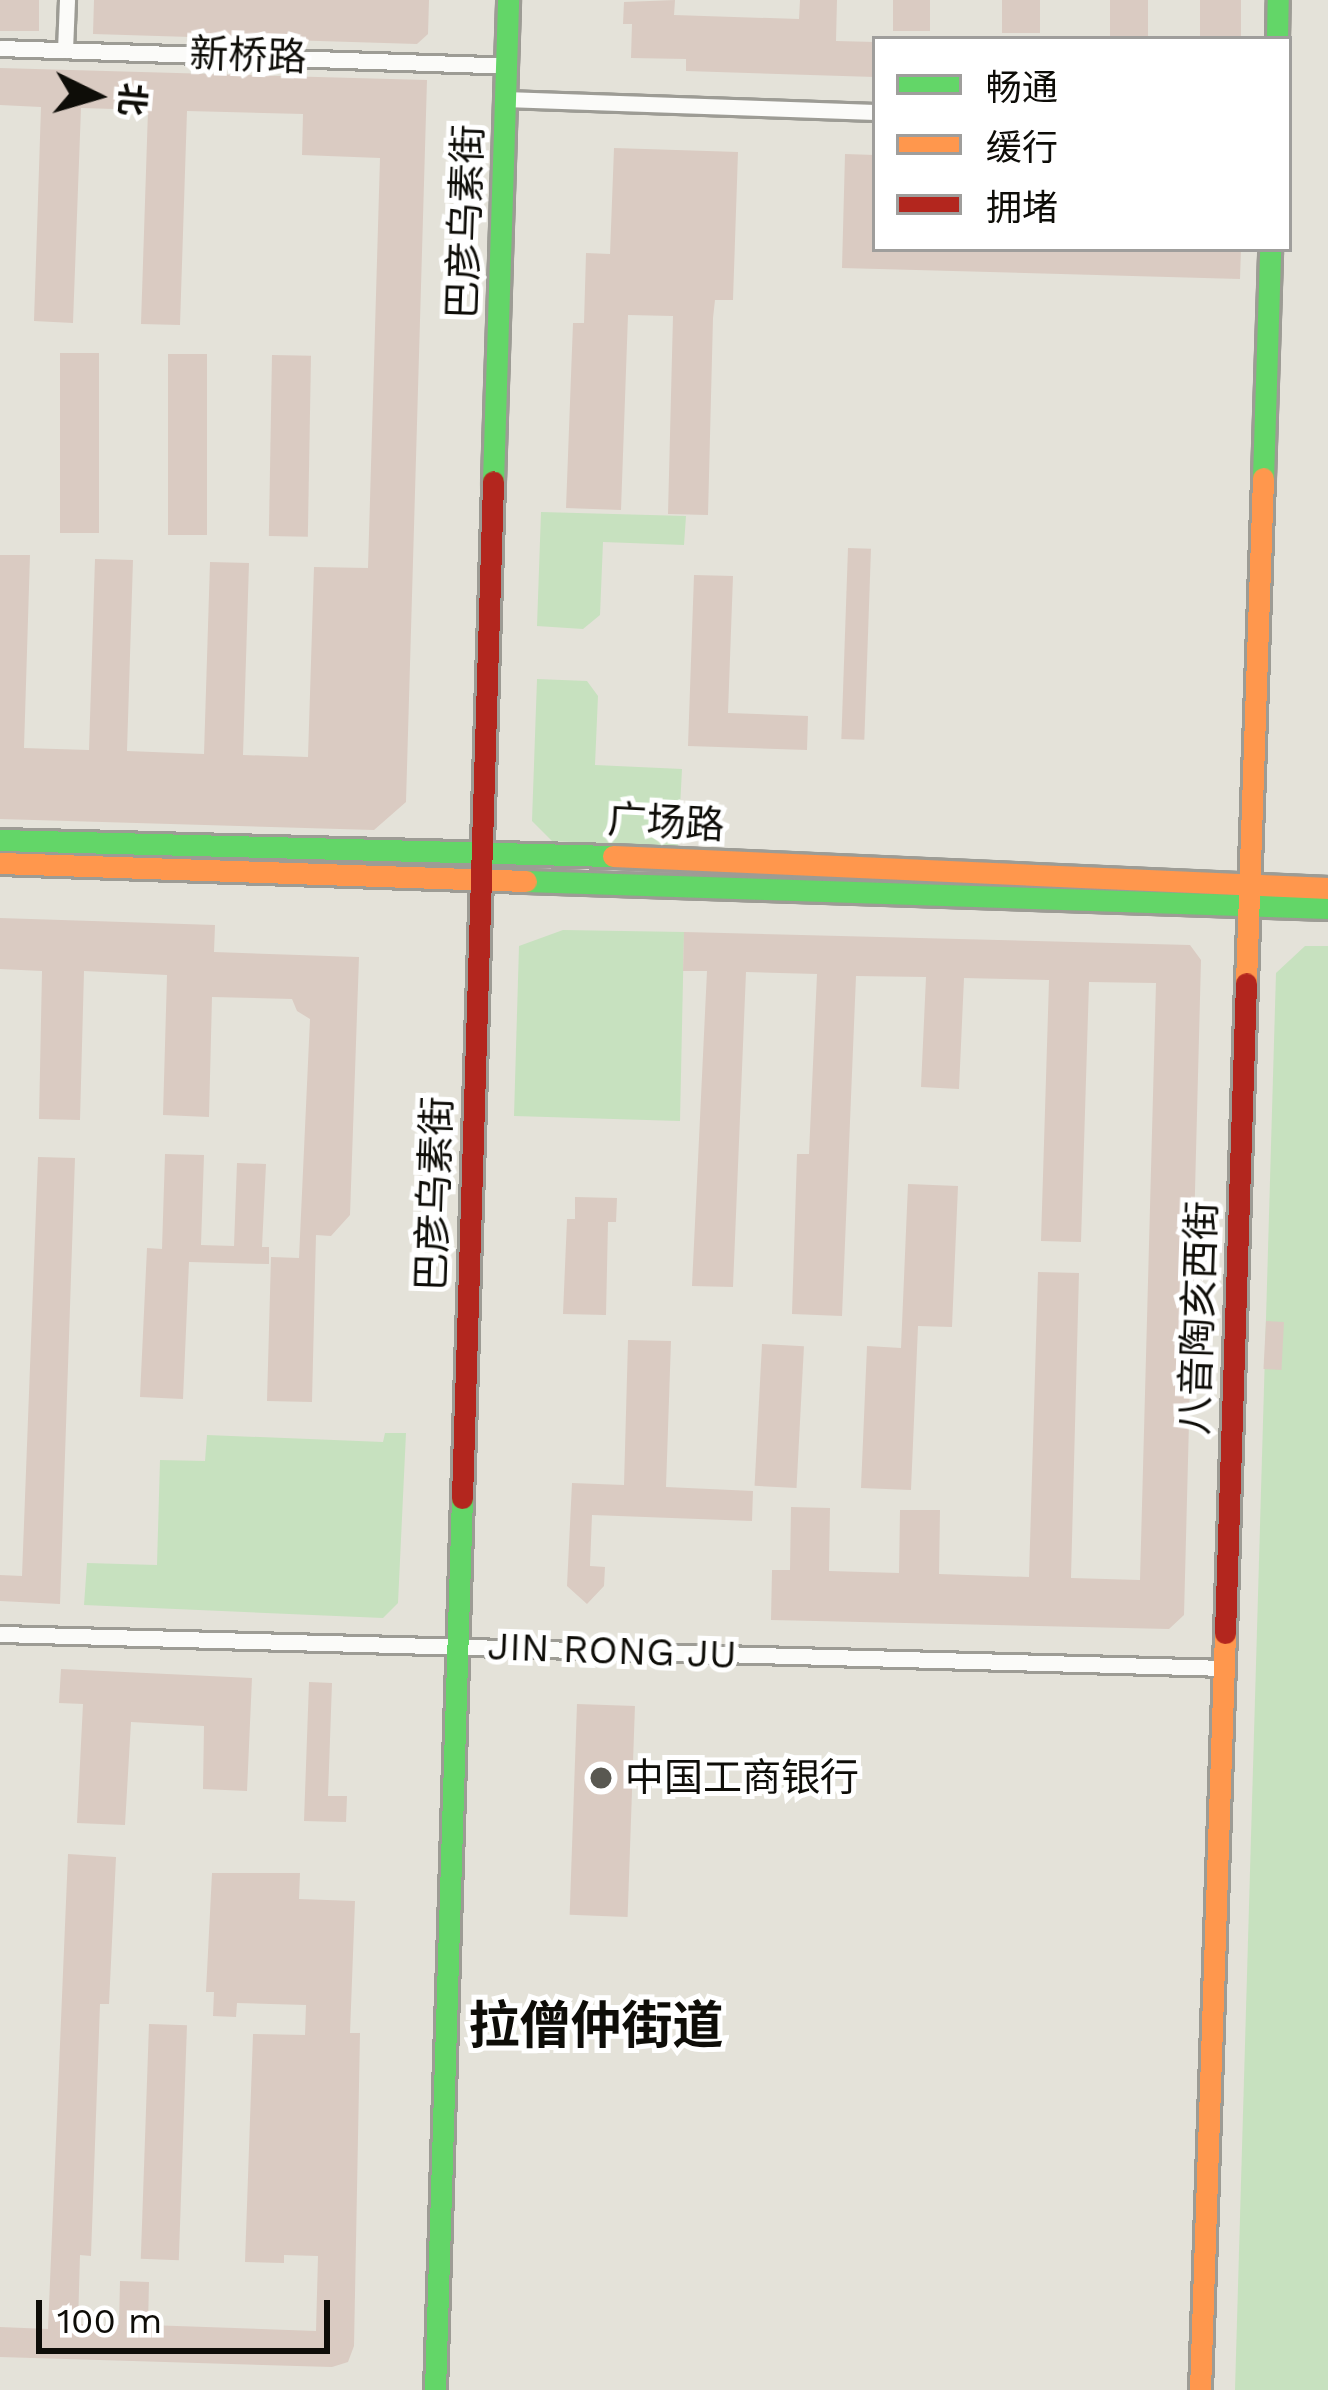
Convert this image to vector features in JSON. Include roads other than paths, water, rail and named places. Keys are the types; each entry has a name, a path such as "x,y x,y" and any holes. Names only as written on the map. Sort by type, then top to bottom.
{"street":[{"path":"65,50 67,0"},
{"name":"巴彦乌素街","path":"477,850 498,0"},
{"name":"巴彦乌素街","path":"424,2390 508,0"},
{"path":"1277,36 1278,0"},
{"name":"新桥路","path":"0,48 496,65"},
{"path":"506,99 872,112"},
{"name":"八音陶亥西街","path":"1200,2390 1270,252"},
{"name":"广场路","path":"0,840 477,850 1249,896 1328,908"},
{"name":"广场路","path":"0,863 1249,896 1328,887"},
{"name":"JIN RONG JU","path":"0,1634 1224,1668"},
{"name":"巴彦乌素街","path":"435,2390 452,1646"}],"place":[{"name":"中国工商银行","path":"601,1778"}],"district":[{"name":"拉僧仲街道","path":"596,2026"}]}
